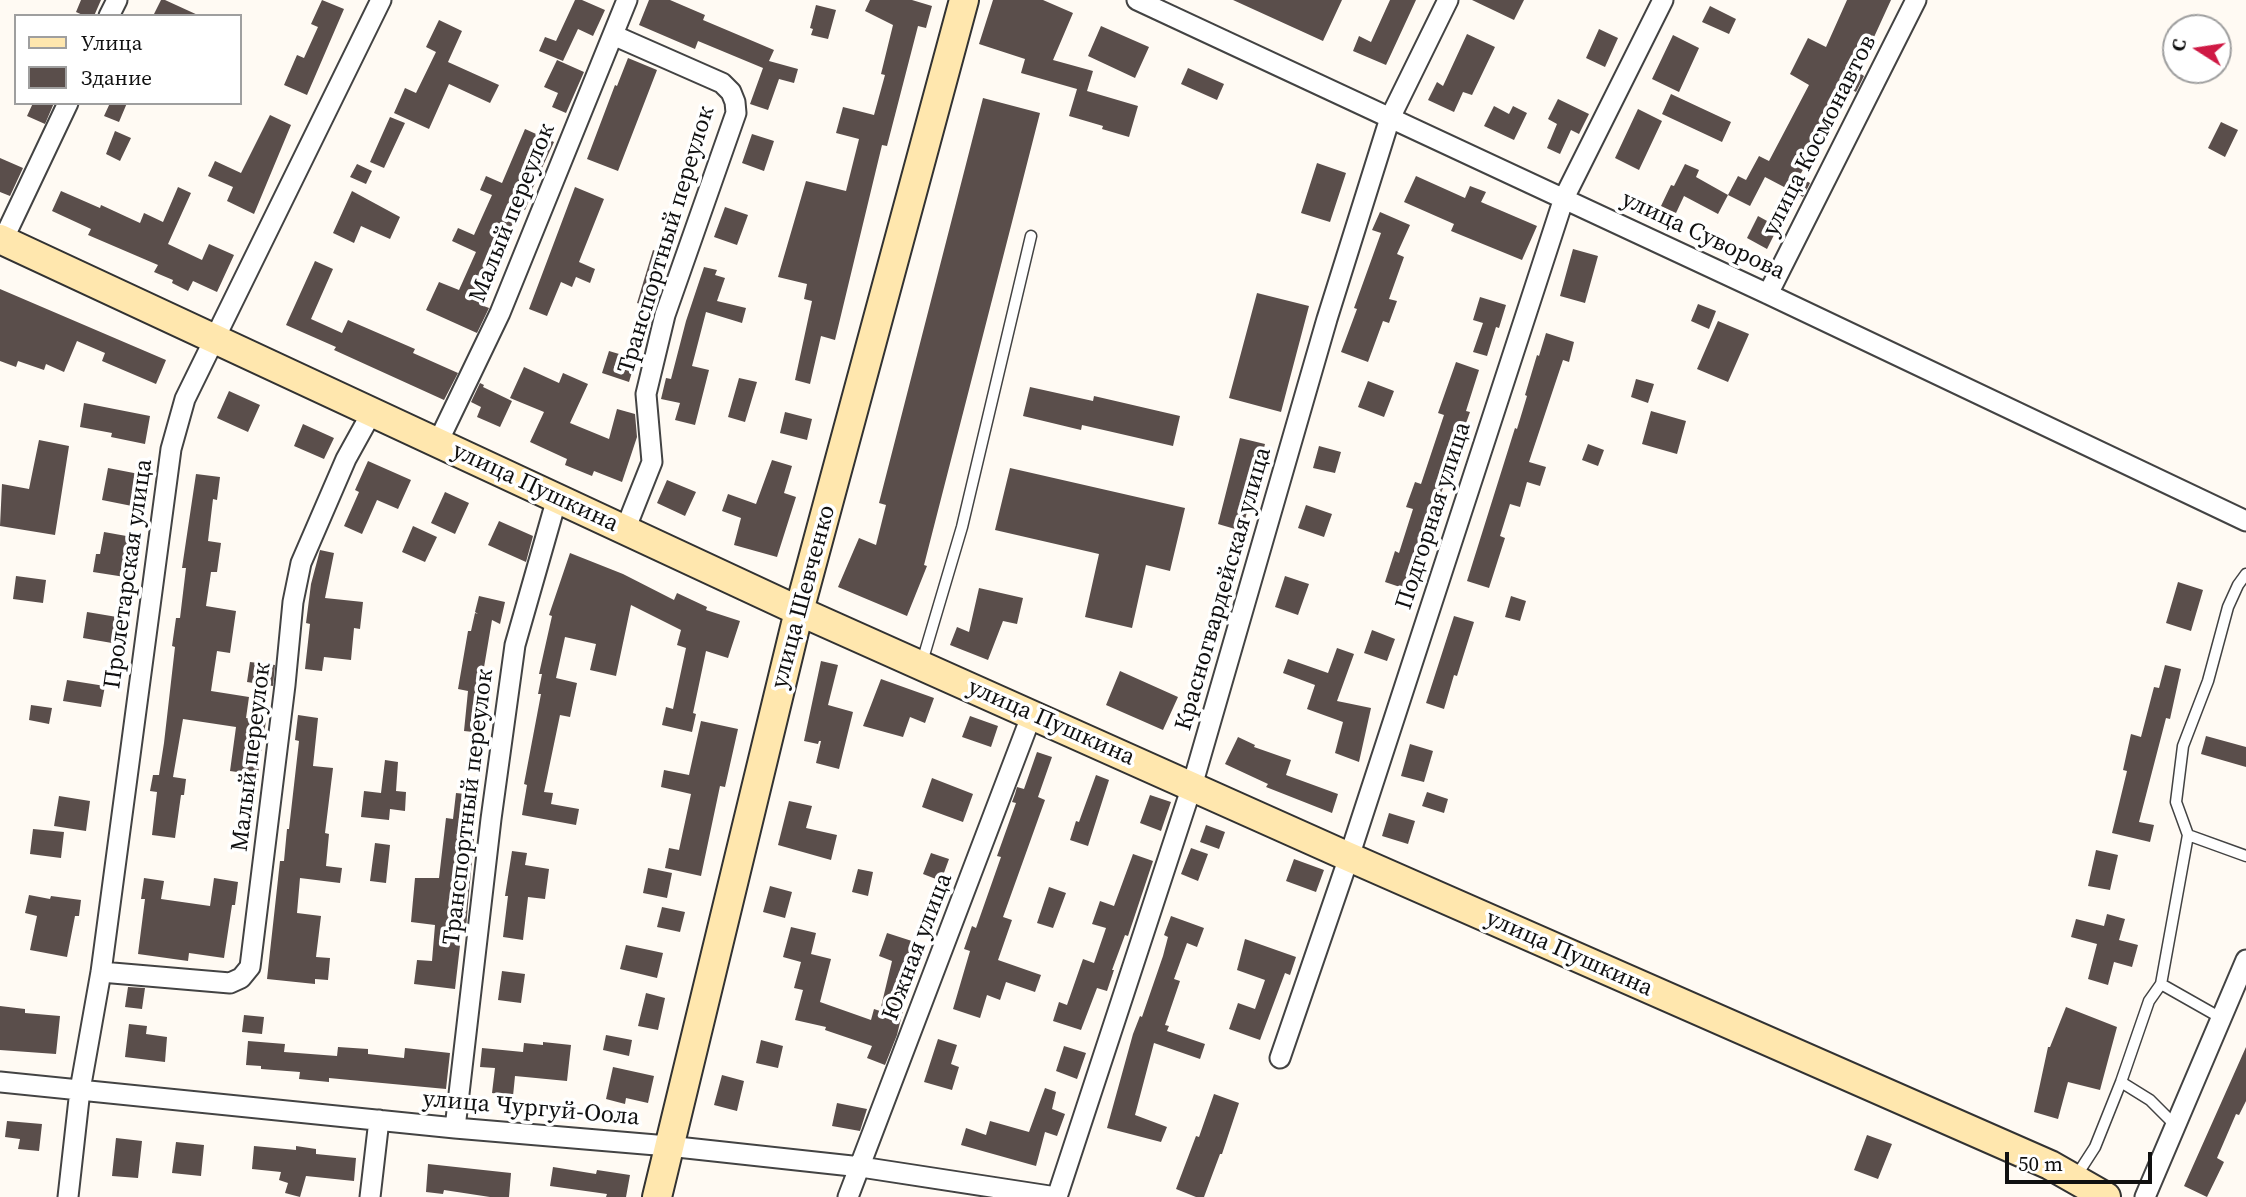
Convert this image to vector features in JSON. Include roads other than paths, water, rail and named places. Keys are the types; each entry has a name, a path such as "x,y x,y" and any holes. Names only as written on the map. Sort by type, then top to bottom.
{"street":[{"name":"Пролетарская улица","path":"68,1197 80,1090 101,972 171,449 185,399 381,0"},
{"name":"Малый переулок","path":"438,442 500,313 627,0"},
{"name":"улица Шевченко","path":"657,1197 799,611 964,0"},
{"name":"улица Суворова","path":"1137,0 1564,198 2246,521"},
{"name":"Красногвардейская улица","path":"1057,1197 1192,786 1327,319 1390,118 1448,0"},
{"name":"Подгорная улица","path":"1280,1058 1349,858 1564,198 1663,0"},
{"name":"улица Космонавтов","path":"1768,294 1916,0"},
{"name":"Транспортный переулок","path":"613,35 722,83 731,92 736,113 664,315 646,394 652,462 625,530"},
{"path":"1,239 67,105"},
{"name":"улица Пушкина","path":"1,239 799,611 1349,858 2050,1165 2106,1197"},
{"name":"Малый переулок","path":"101,972 230,983 241,978 250,967 276,765 293,602 301,564 346,459 372,412"},
{"name":"Транспортный переулок","path":"455,1128 491,819 515,645 557,498"},
{"name":"Южная улица","path":"848,1197 1032,715"},
{"path":"2146,1197 2246,960"},
{"name":"улица Чургуй-Оола","path":"0,1082 455,1128 668,1146 861,1167 1057,1197"},
{"path":"370,1197 379,1120"}],"lane":[{"path":"921,666 962,527 1031,236"},
{"path":"2075,1179 2095,1147 2149,1001 2161,984 2188,835 2176,802 2183,746 2208,681 2228,607 2246,574"},
{"path":"2188,835 2246,856"},
{"path":"2161,984 2221,1018"},
{"path":"2121,1082 2150,1100 2175,1125"}]}
